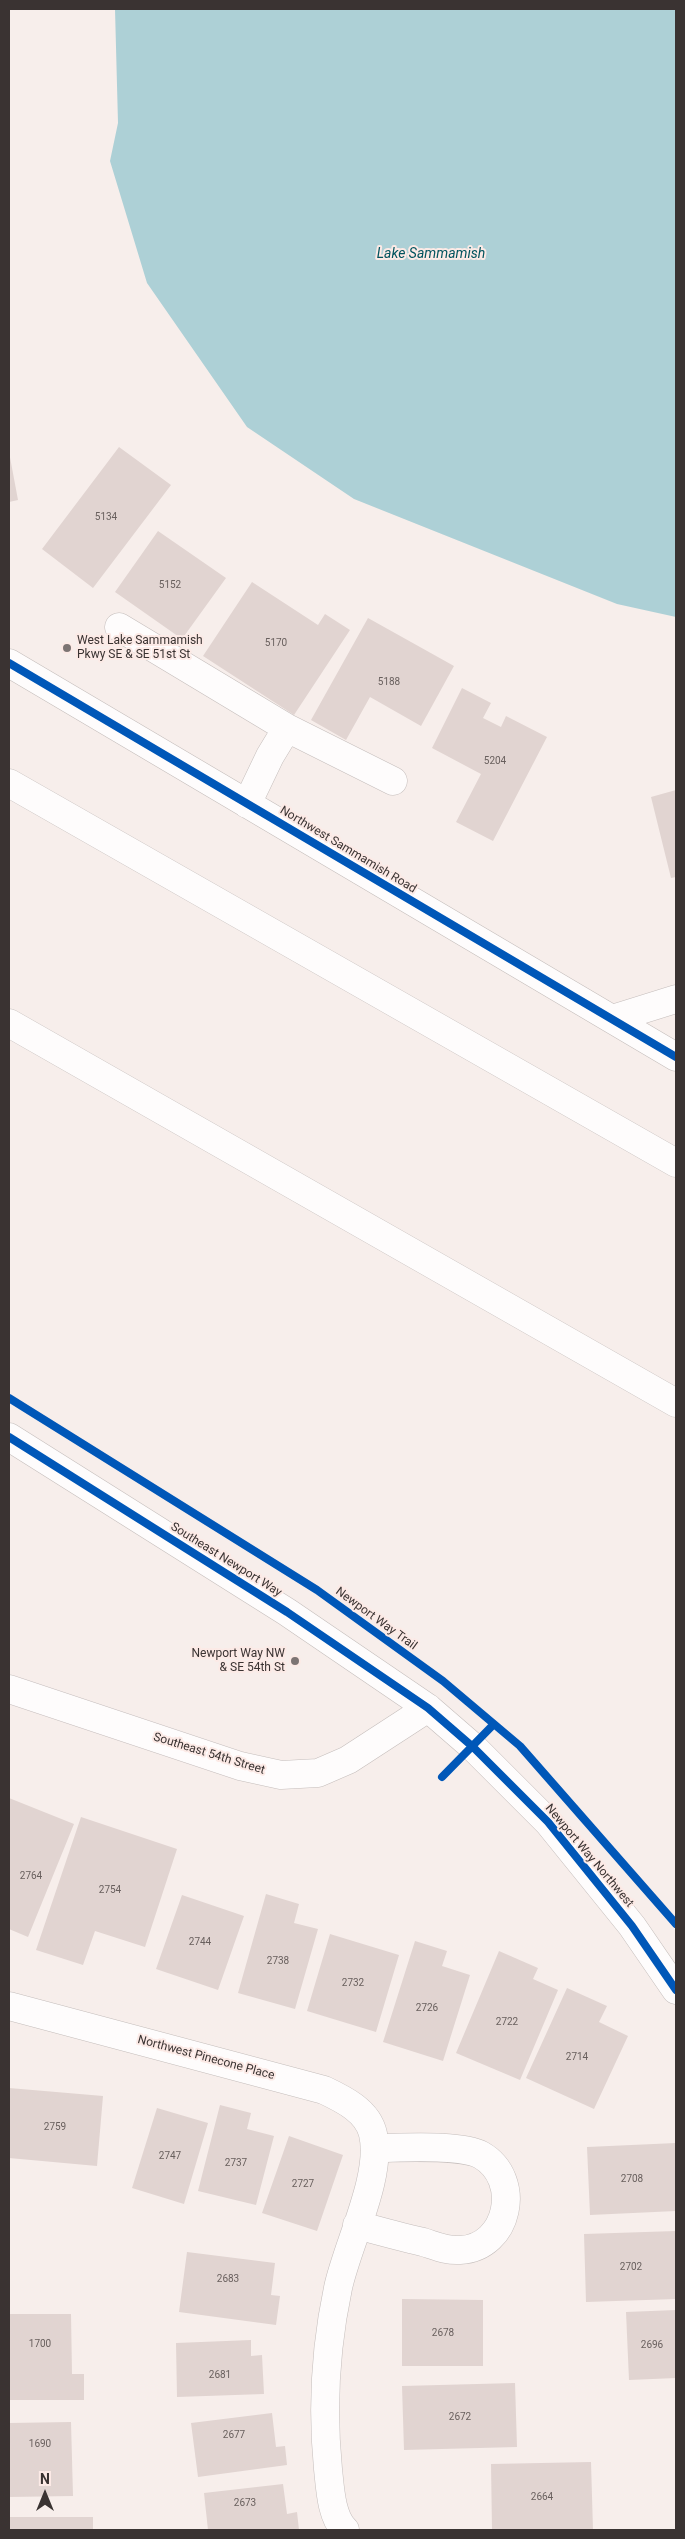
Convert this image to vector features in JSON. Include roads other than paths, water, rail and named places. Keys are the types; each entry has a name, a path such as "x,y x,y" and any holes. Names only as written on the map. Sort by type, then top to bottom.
{"main road":[{"path":"119,627 287,728 393,781"},
{"name":"Northwest Sammamish Road","path":"9,663 676,1057"},
{"path":"247,804 270,756 287,728"},
{"path":"9,784 676,1163"},
{"path":"612,1019 676,999"},
{"path":"9,1023 676,1403"},
{"name":"Southeast Newport Way","path":"9,1437 286,1612 428,1708"},
{"name":"Southeast 54th Street","path":"9,1689 240,1766 281,1775 318,1773 348,1760 428,1708"},
{"name":"Newport Way Northwest","path":"428,1708 473,1747 548,1822 632,1926 676,1990"},
{"name":"Northwest Pinecone Place","path":"9,2006 324,2090 346,2101 361,2113 373,2132 375,2148 374,2169 338,2286 324,2378 324,2429 330,2494 340,2526 345,2530"},
{"path":"357,2225 446,2250 462,2250 478,2246 491,2237 501,2225 506,2210 507,2194 503,2178 494,2165 481,2155 466,2150 375,2148"}],"water":[{"name":"Lake Sammamish","path":"115,9 676,9 676,617 617,604 354,499 247,427 147,283 110,161 118,123"}],"place":[{"name":"West Lake Sammamish Pkwy SE & SE 51st St","path":"67,648"},
{"name":"Newport Way NW & SE 54th St","path":"295,1661"}]}
